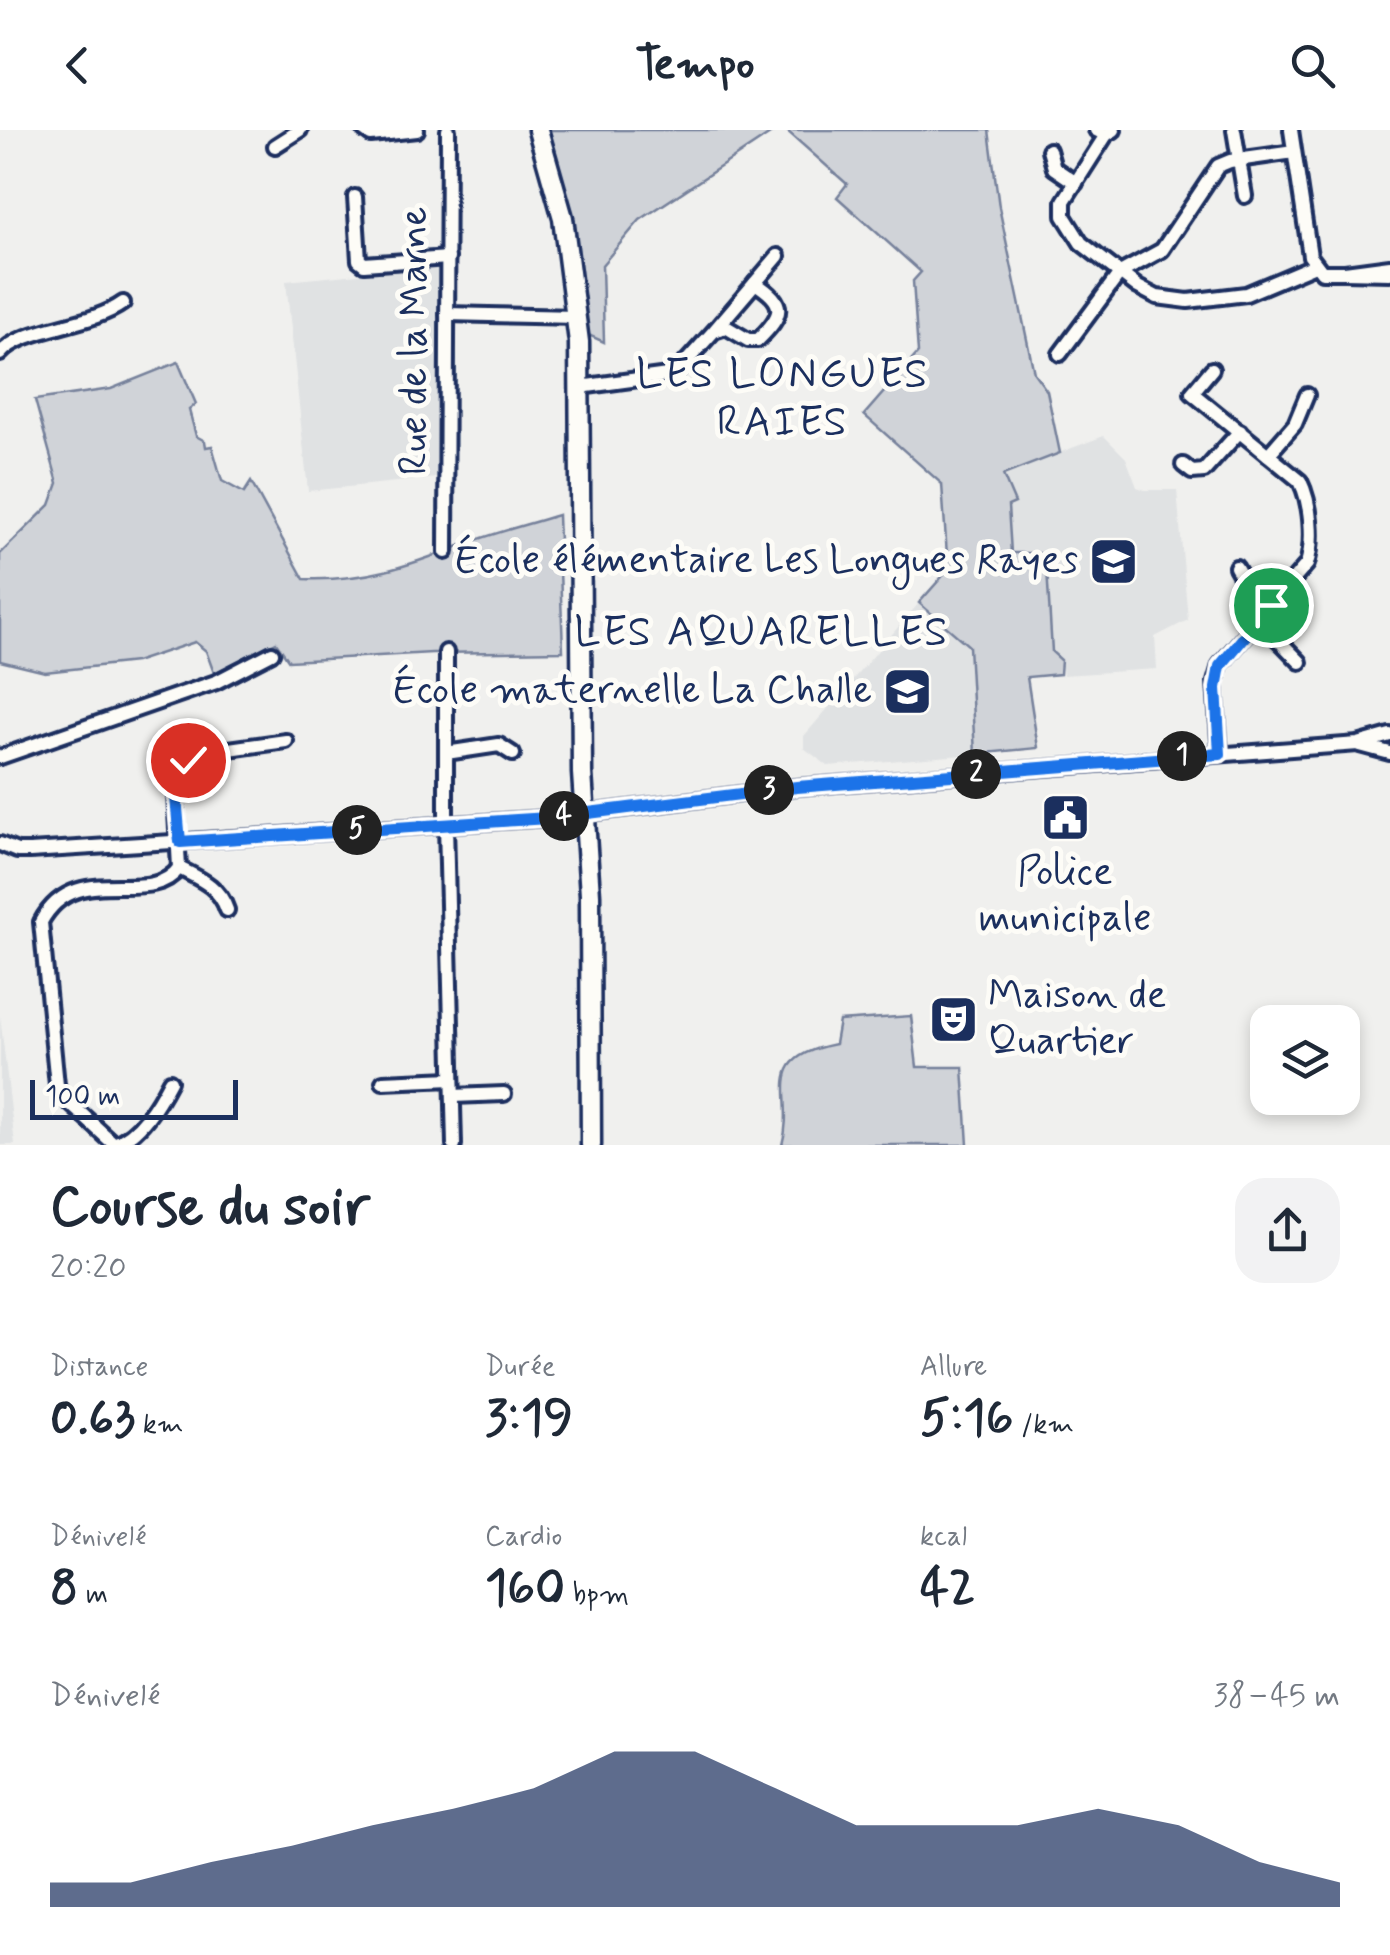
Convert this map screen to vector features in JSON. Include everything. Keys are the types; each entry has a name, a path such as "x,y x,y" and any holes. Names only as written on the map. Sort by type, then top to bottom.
{"street":[{"path":"275,146 300,130"},
{"path":"364,130 371,135 417,130"},
{"name":"Rue de la Marne","path":"446,552 448,130"},
{"path":"538,130 563,218 576,317 580,387 583,813 590,895 591,1145"},
{"path":"1234,130 1245,196"},
{"path":"1291,130 1314,266 1325,272 1390,269"},
{"path":"1105,132 1064,201 1064,216 1081,242 1158,298 1188,301 1246,294 1314,266"},
{"path":"1049,150 1054,168 1076,183"},
{"path":"1060,354 1120,273 1162,250 1218,166 1223,162 1294,152"},
{"path":"355,197 359,260 364,264 448,258"},
{"path":"580,387 675,374 778,256"},
{"path":"714,331 726,328 737,336 758,340 778,320 780,310 773,294 755,283"},
{"path":"0,354 15,342 101,316 123,302"},
{"path":"447,314 576,317"},
{"path":"1212,369 1192,393 1300,481 1306,493 1311,546 1307,564 1226,655 1216,676 1220,754"},
{"path":"1268,455 1295,424 1307,396"},
{"path":"1183,465 1192,472 1204,471 1240,432"},
{"path":"1236,567 1244,581 1271,605"},
{"path":"1258,619 1300,662"},
{"path":"446,652 454,1145"},
{"path":"0,757 216,682 272,654"},
{"path":"2,845 22,851 446,825 797,787 1358,744 1390,735"},
{"path":"170,1081 145,1119 125,1140 114,1144 62,1096 57,1085 40,929 54,903 71,891 166,881 179,868 174,774 179,764 215,751 286,741"},
{"path":"1358,744 1390,754"},
{"path":"446,753 498,746 513,754"},
{"path":"179,868 211,885 227,910"},
{"path":"383,1082 452,1080"},
{"path":"453,1096 504,1094"}],"shaded area":[{"path":"547,130 776,130 640,220 602,265 604,342 586,334 574,227"},
{"path":"786,130 989,130 999,207 1034,373 1047,391 1060,453 1003,475 1015,503 1008,506 1011,553 1039,553 1047,568 1052,652 1061,660 1060,674 1027,677 1038,748 975,754 969,646 919,603 948,570 942,484 864,415 918,353 913,281 921,272 837,197 847,184"},
{"path":"440,266 436,478 308,491 286,281"},
{"path":"178,362 196,404 189,410 196,436 205,441 206,447 212,446 222,481 244,493 251,482 304,579 347,578 385,571 558,515 563,651 289,661 276,642 214,673 206,651 195,642 135,662 45,672 0,661 0,554 50,505 58,483 35,400 111,389"},
{"name":"École élémentaire Les Longues Rayes","path":"1104,436 1126,458 1137,487 1177,490 1188,620 1155,637 1157,669 1063,675 1061,660 1052,653 1046,568 1038,552 1011,554 1008,505 1014,504 1002,474"},
{"name":"École maternelle La Challe","path":"919,603 969,646 975,754 828,766 804,748 804,736"},
{"path":"0,1016 15,1145 0,1145"},
{"path":"911,1016 917,1067 963,1067 968,1145 782,1145 785,1081 796,1059 835,1044 839,1021"}],"place":[{"name":"École élémentaire Les Longues Rayes","path":"1113,561"},
{"name":"École maternelle La Challe","path":"907,691"},
{"name":"Police municipale","path":"1065,818"},
{"name":"Maison de Quartier","path":"953,1019"}],"district":[{"name":"LES LONGUES RAIES","path":"783,399"},
{"name":"LES AQUARELLES","path":"762,633"}],"route":[{"path":"188,760 179,764 174,774 180,842 548,818 797,787 1220,754 1216,676 1232,648 1271,605"}]}
